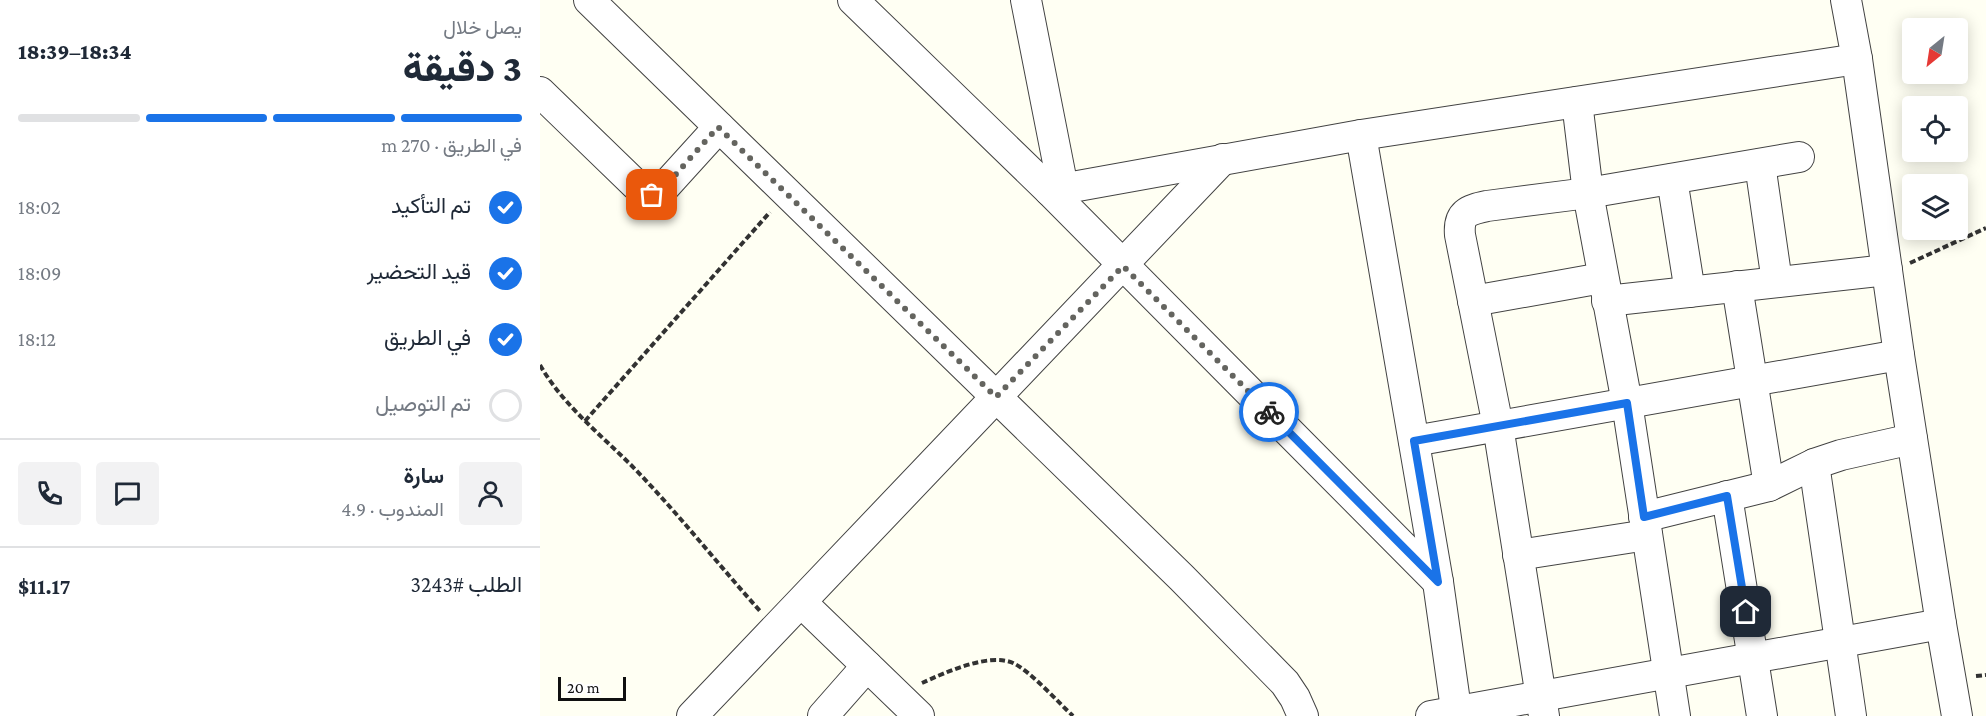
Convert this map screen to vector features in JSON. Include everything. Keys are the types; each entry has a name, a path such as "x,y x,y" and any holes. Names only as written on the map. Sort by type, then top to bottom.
{"street":[{"path":"589,0 1182,578 1285,683 1303,716"},
{"path":"853,0 1056,190 1123,266 1438,582"},
{"path":"1026,0 1056,190"},
{"path":"1846,0 1857,59 1912,439 1957,716"},
{"path":"1056,190 1361,135 1857,59"},
{"path":"541,96 635,184 652,195 660,192 718,127"},
{"path":"1576,102 1588,193 1627,403 1675,716"},
{"path":"1361,135 1438,582 1448,714 1542,706 1667,674 1941,624"},
{"path":"1542,706 1498,426 1460,228 1463,216 1466,212 1487,206 1588,193 1799,157"},
{"path":"708,711 776,629 1223,159"},
{"path":"1760,164 1777,282"},
{"path":"1672,179 1690,292"},
{"path":"1473,301 1604,289 1690,292 1887,270"},
{"path":"1737,286 1769,486"},
{"path":"1414,441 1899,355"},
{"path":"1518,555 1645,526 1727,496 1769,486 1814,464 1841,455 1912,439"},
{"path":"1814,464 1851,716"},
{"path":"1727,496 1762,716"},
{"path":"802,603 919,716"},
{"path":"823,716 867,666"}],"path":[{"path":"585,421 787,193"},
{"path":"1887,270 1908,264 1986,228"},
{"path":"540,365 585,421 633,467 776,629"},
{"path":"897,695 960,668 1003,660 1023,669 1073,716"}],"way so far":[{"path":"652,195 660,192 718,127 996,397 1123,266 1269,412"}],"route":[{"path":"1269,412 1438,582 1414,441 1627,403 1644,517 1727,496 1746,612"}]}
